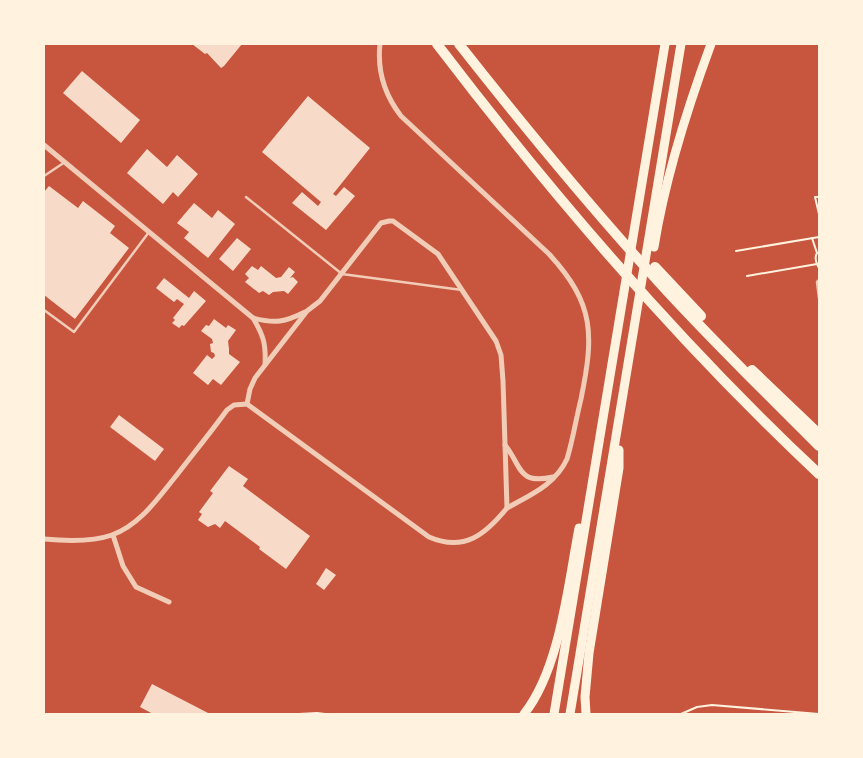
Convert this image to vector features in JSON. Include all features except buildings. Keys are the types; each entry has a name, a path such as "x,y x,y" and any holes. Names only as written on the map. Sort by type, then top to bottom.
{"highway":[{"path":"437,44 517,145 663,316 819,474"},
{"path":"459,44 530,134 569,178 736,364 819,446"},
{"path":"554,714 665,44"},
{"path":"570,714 681,44"},
{"path":"622,404 635,363 656,232 664,196 711,44"},
{"path":"669,288 819,434"},
{"path":"586,714 585,697 589,653 619,468 620,420"},
{"path":"524,714 539,694 550,665 563,612 582,510 596,460"}],"street":[{"path":"44,538 84,540 113,535 134,523 150,508 227,410 234,405 247,404 429,537 440,542 465,542 477,537 488,529 507,508 538,492 563,468 570,448 588,361 590,342 588,322 582,303 575,287 565,272 549,254 400,116 383,85 379,68 380,44"},
{"path":"44,145 253,318 262,334 266,348 265,365"},
{"path":"253,318 263,321 280,322 292,319 307,311 320,301 381,223 394,222 438,254 496,341 500,355 507,508"},
{"path":"247,404 250,389 255,378 307,311"},
{"path":"505,444 514,455 516,465 523,474 536,479 554,477"},
{"path":"113,535 122,566 136,586 169,602"}],"lane":[{"path":"44,176 64,162"},
{"path":"246,197 342,274 462,290"},
{"path":"44,310 74,332 149,232"},
{"path":"819,280 817,282 819,298"}],"path":[{"path":"819,197 815,198 819,214"},
{"path":"736,251 819,237"},
{"path":"812,238 819,268"},
{"path":"747,276 817,264"},
{"path":"681,714 697,707 712,705 819,714"},
{"path":"299,714 325,714"}]}
